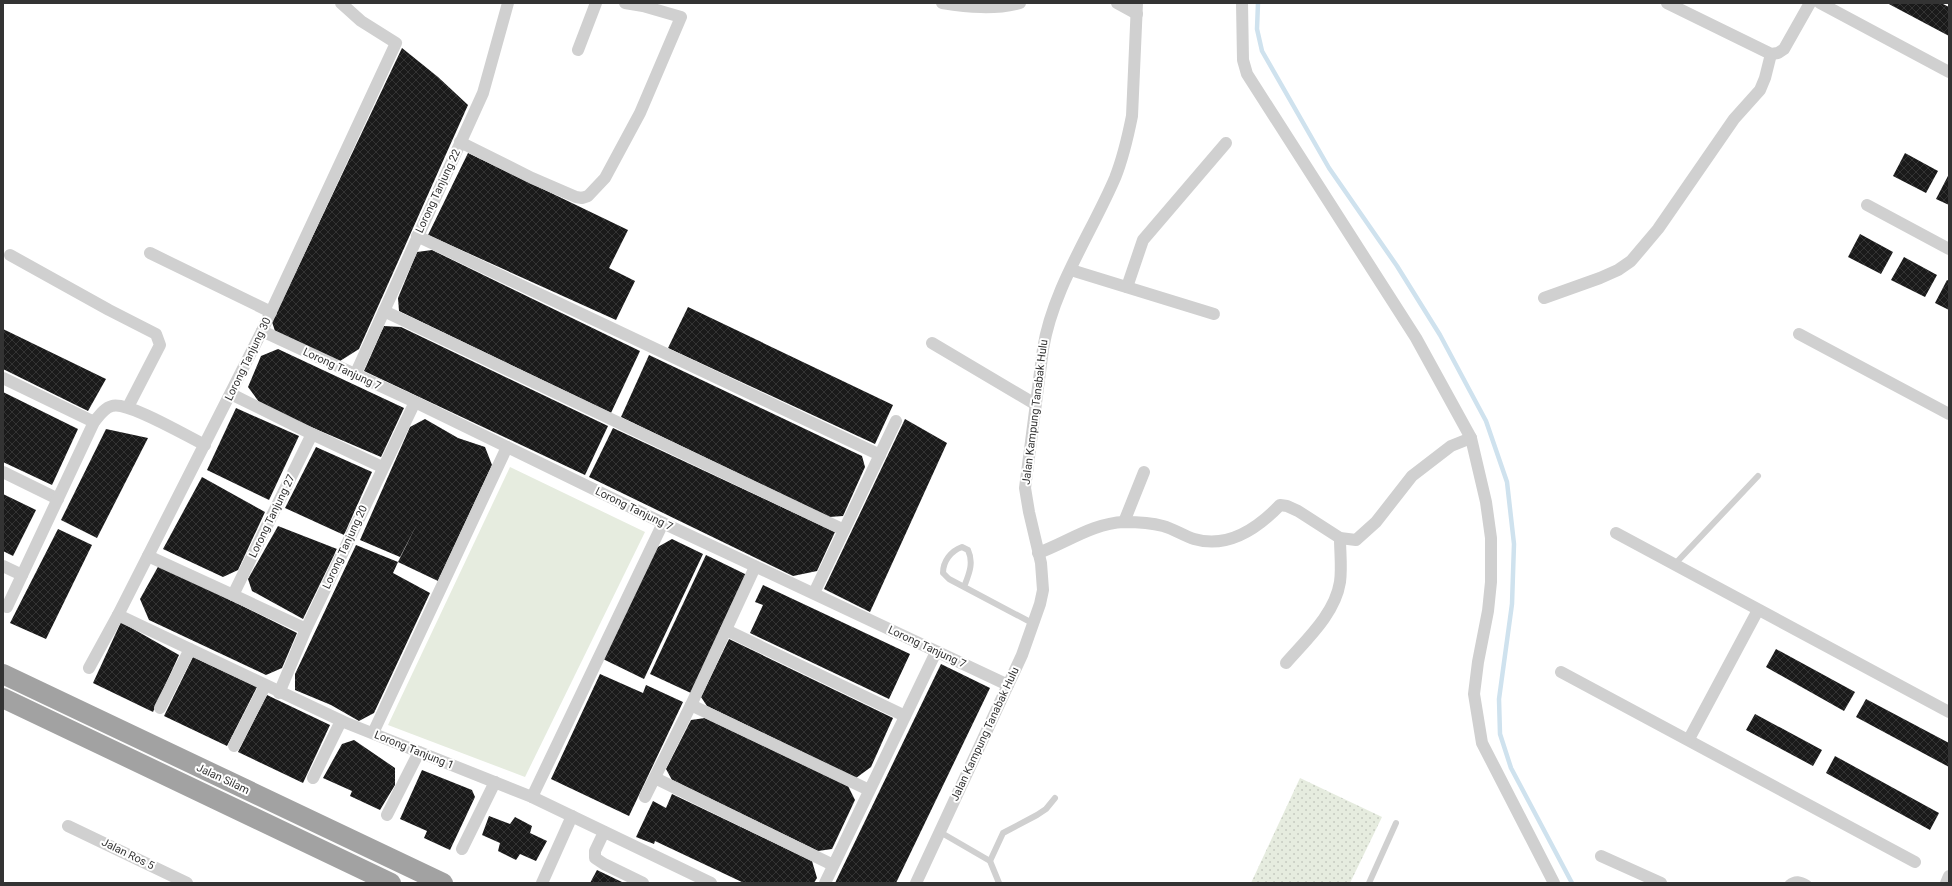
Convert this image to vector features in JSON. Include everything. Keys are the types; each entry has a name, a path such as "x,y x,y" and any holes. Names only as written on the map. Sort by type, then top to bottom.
{"highway":[{"name":"Jalan Silam","path":"3,674 443,883"},
{"name":"Jalan Silam","path":"3,698 391,883"}],"street":[{"name":"Lorong Tanjung 30","path":"89,668 118,615 262,331 396,43 361,21 341,3"},
{"name":"Lorong Tanjung 22","path":"355,375 482,95 508,3"},
{"path":"578,50 596,3"},
{"path":"460,142 532,178 576,197 582,198 588,196 602,182 640,112 681,17 643,6 625,3"},
{"path":"942,3 978,7 1002,6 1020,3"},
{"path":"1117,3 1137,8"},
{"path":"1242,3 1243,60 1247,74 1416,338 1471,438 1486,502 1491,538 1491,582 1488,611 1478,662 1474,694 1482,743 1554,883"},
{"path":"1667,3 1771,54 1778,53 1784,49 1810,3"},
{"path":"1820,3 1949,72"},
{"name":"Jalan Kampung Tanabak Hulu","path":"916,883 1008,685 1034,624 1043,590 1041,562 1029,512 1026,488 1035,404 1046,330 1071,270 1115,177 1129,132 1132,116 1137,8"},
{"path":"1544,298 1600,278 1618,270 1631,261 1658,229 1734,119 1760,90 1765,78 1771,54"},
{"path":"1126,287 1143,240 1226,143"},
{"path":"1867,205 1949,249"},
{"path":"417,236 880,455"},
{"path":"150,253 271,312"},
{"path":"10,255 120,316 156,334 160,345 128,407"},
{"path":"1071,270 1214,314"},
{"path":"384,311 844,530"},
{"name":"Lorong Tanjung 7","path":"262,331 415,402 755,567 814,593 1008,685"},
{"path":"1799,334 1949,414"},
{"path":"932,344 1035,404"},
{"path":"3,378 94,422"},
{"path":"231,394 382,467"},
{"name":"Lorong Tanjung 20","path":"279,693 306,629 382,467 415,402"},
{"path":"7,607 94,422 103,411 113,406 128,407 205,445"},
{"path":"814,593 896,421"},
{"name":"Lorong Tanjung 27","path":"233,595 312,434"},
{"path":"1038,553 1104,525 1124,522 1163,526 1195,539 1211,541 1232,538 1246,534 1280,504 1298,511 1340,538 1356,540 1376,522 1412,476 1450,446 1471,438"},
{"path":"373,733 507,447"},
{"path":"3,472 58,498"},
{"path":"1124,522 1144,472"},
{"path":"532,797 663,523"},
{"path":"1616,533 1949,712"},
{"path":"1286,663 1319,624 1336,598 1340,580 1340,538"},
{"path":"148,556 306,629"},
{"path":"3,566 22,575"},
{"path":"644,798 691,705 755,567"},
{"path":"1690,739 1758,610"},
{"name":"Lorong Tanjung 1","path":"118,615 279,693 341,721 532,797 711,883"},
{"path":"726,630 905,716"},
{"path":"160,708 190,649"},
{"path":"825,883 936,652"},
{"path":"1561,672 1690,739 1915,862"},
{"path":"234,746 265,686"},
{"path":"691,705 870,790"},
{"path":"313,778 341,721"},
{"path":"387,815 419,752"},
{"path":"655,778 833,865"},
{"path":"462,849 495,782"},
{"path":"542,883 572,816"},
{"name":"Jalan Ros 5","path":"68,826 186,883"},
{"path":"604,832 595,851 595,858 643,883"},
{"path":"1601,856 1661,883"},
{"path":"1946,883 1949,876"}],"lane":[{"path":"1674,564 1758,476"},
{"path":"964,587 972,566 971,556 968,550 962,547 955,550 947,560 943,567 943,573 949,579 964,587 1034,624"},
{"path":"990,861 1003,833 1037,815 1055,798"},
{"path":"1369,883 1396,823"},
{"path":"940,832 990,861 999,883"},
{"path":"1788,883 1794,879 1801,879 1808,883"}],"shaded area":[{"path":"510,467 645,532 525,777 388,725"},
{"path":"1300,778 1382,817 1350,883 1251,883"}],"building":[{"path":"1887,3 1941,3 1949,7 1949,36"},
{"path":"402,48 438,77 468,105 359,349 340,361 277,337 272,322"},
{"path":"468,153 628,230 609,268 635,281 616,320 428,235"},
{"path":"1905,153 1938,171 1926,193 1893,176"},
{"path":"1949,174 1949,205 1936,199"},
{"path":"1860,234 1893,252 1881,274 1848,257"},
{"path":"432,250 640,351 611,413 399,311 398,298 417,252"},
{"path":"1904,257 1937,275 1925,297 1891,280"},
{"path":"1947,280 1949,281 1949,310 1935,303"},
{"path":"688,307 893,405 875,444 668,348"},
{"path":"384,326 401,327 608,426 585,475 364,371"},
{"path":"3,329 106,379 88,411 3,369"},
{"path":"278,349 404,408 381,457 262,406 248,387 261,356"},
{"path":"649,355 862,456 865,467 843,516 829,517 621,417"},
{"path":"3,392 78,429 52,485 3,462"},
{"path":"236,408 299,436 269,500 207,470"},
{"path":"425,419 458,438 485,447 492,465 438,581 398,562 417,524 400,557 360,540 410,427"},
{"path":"905,419 947,443 870,612 824,589"},
{"path":"613,428 835,532 817,571 793,576 589,477"},
{"path":"106,429 148,438 97,538 61,520"},
{"path":"316,447 372,472 344,535 285,508"},
{"path":"202,477 265,512 238,570 223,577 163,549"},
{"path":"3,494 36,510 13,556 3,551"},
{"path":"278,526 337,549 303,619 252,591 248,579"},
{"path":"58,529 92,545 46,639 10,623"},
{"path":"672,539 703,554 644,679 603,659 656,548"},
{"path":"356,545 398,562 393,573 430,593 374,713 359,721 331,705 295,690 295,674"},
{"path":"706,555 747,575 691,693 650,674"},
{"path":"159,565 297,633 282,668 266,675 149,620 140,599"},
{"path":"763,585 910,654 889,699 750,633 763,605 755,602"},
{"path":"121,622 179,655 153,712 93,683"},
{"path":"729,639 893,718 871,767 856,778 707,706 701,697"},
{"path":"1776,649 1855,692 1844,711 1766,667"},
{"path":"193,657 257,687 227,746 164,716"},
{"path":"941,664 990,688 896,883 835,883"},
{"path":"600,674 643,693 646,685 683,702 629,816 551,779"},
{"path":"267,695 330,725 303,783 238,752"},
{"path":"1866,699 1949,743 1949,767 1856,717"},
{"path":"1755,714 1822,750 1813,766 1746,730"},
{"path":"705,718 848,786 855,800 832,849 818,851 672,780 666,769 691,720"},
{"path":"354,740 395,768 395,785 380,810 350,796 352,791 323,778 342,744"},
{"path":"1835,756 1939,813 1930,830 1826,773"},
{"path":"422,770 472,790 475,797 450,850 424,838 427,831 400,819"},
{"path":"672,794 812,861 817,878 814,883 744,883 655,841 654,844 636,837 653,801 666,808"},
{"path":"489,816 510,824 515,817 532,826 530,833 547,841 536,861 520,854 516,860 498,851 500,843 482,835"},
{"path":"597,870 624,883 590,883"}],"waterway":[{"path":"1258,3 1257,29 1262,51 1329,168 1397,266 1440,335 1486,421 1507,482 1514,544 1512,604 1499,699 1500,734 1511,768 1572,883"}]}
